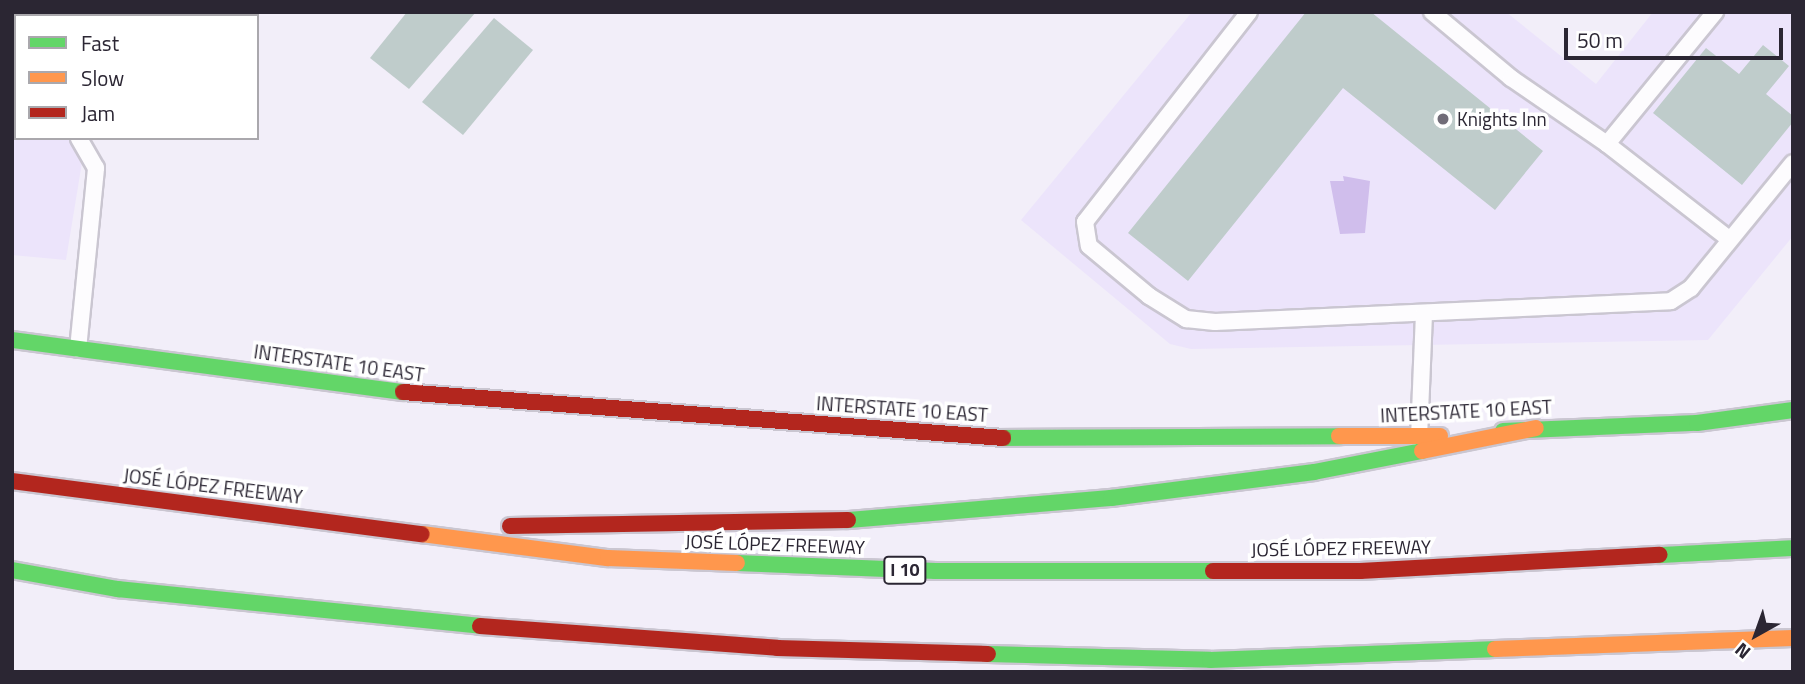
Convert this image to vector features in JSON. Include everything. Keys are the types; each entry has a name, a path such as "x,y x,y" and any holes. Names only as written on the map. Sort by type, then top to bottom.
{"main road":[{"name":"INTERSTATE 10 EAST","path":"12,340 439,397 992,437 1419,438 1536,428 1697,423 1791,406"},
{"path":"375,528 822,522 1097,499 1314,472 1536,428"},
{"name":"JOSÉ LÓPEZ FREEWAY","path":"12,481 608,558 936,571 1360,571 1793,548"},
{"path":"12,570 118,589 382,619 791,648 1210,660 1793,638"}],"lane":[{"path":"1248,12 1085,222 1089,246 1149,296 1186,319 1214,322 1671,301 1691,288 1793,163"},
{"path":"1432,12 1511,78 1607,144 1729,239"},
{"path":"1607,144 1715,12"},
{"path":"78,349 96,168 80,140"},
{"path":"1419,438 1424,314"}],"shaded area":[{"path":"12,12 70,12 14,14 14,140 86,140 66,260 12,255"},
{"path":"1192,12 1506,12 1596,84 1653,12 1793,12 1793,236 1708,340 1191,349 1170,344 1021,220"},
{"path":"1343,176 1370,181 1365,233 1340,234 1330,181 1344,181"}],"building":[{"path":"407,12 476,12 409,89 370,58"},
{"name":"Knights Inn","path":"1306,12 1371,12 1543,151 1495,210 1343,88 1188,281 1128,233"},
{"path":"494,18 533,50 463,135 422,102"},
{"path":"1763,45 1789,66 1766,94 1793,116 1793,122 1742,185 1653,113 1706,48 1739,74"}],"traffic: fast":[{"path":"12,340 403,392"},
{"path":"1503,431 1697,423 1793,410"},
{"path":"1003,438 1339,436"},
{"path":"848,520 1111,498 1314,472 1422,451"},
{"path":"1660,555 1793,548"},
{"path":"737,563 936,571 1213,571"},
{"path":"12,570 118,589 480,626"},
{"path":"988,654 1210,660 1495,649"}],"traffic: slow":[{"path":"1422,451 1536,428"},
{"path":"1339,436 1440,436"},
{"path":"422,534 608,558 737,563"},
{"path":"1495,649 1793,638"}],"traffic: jam":[{"path":"403,392 1003,438"},
{"path":"12,481 422,534"},
{"path":"510,526 848,520"},
{"path":"1213,571 1360,571 1660,555"},
{"path":"480,626 777,648 988,654"}],"place":[{"name":"Knights Inn","path":"1443,119"}]}
